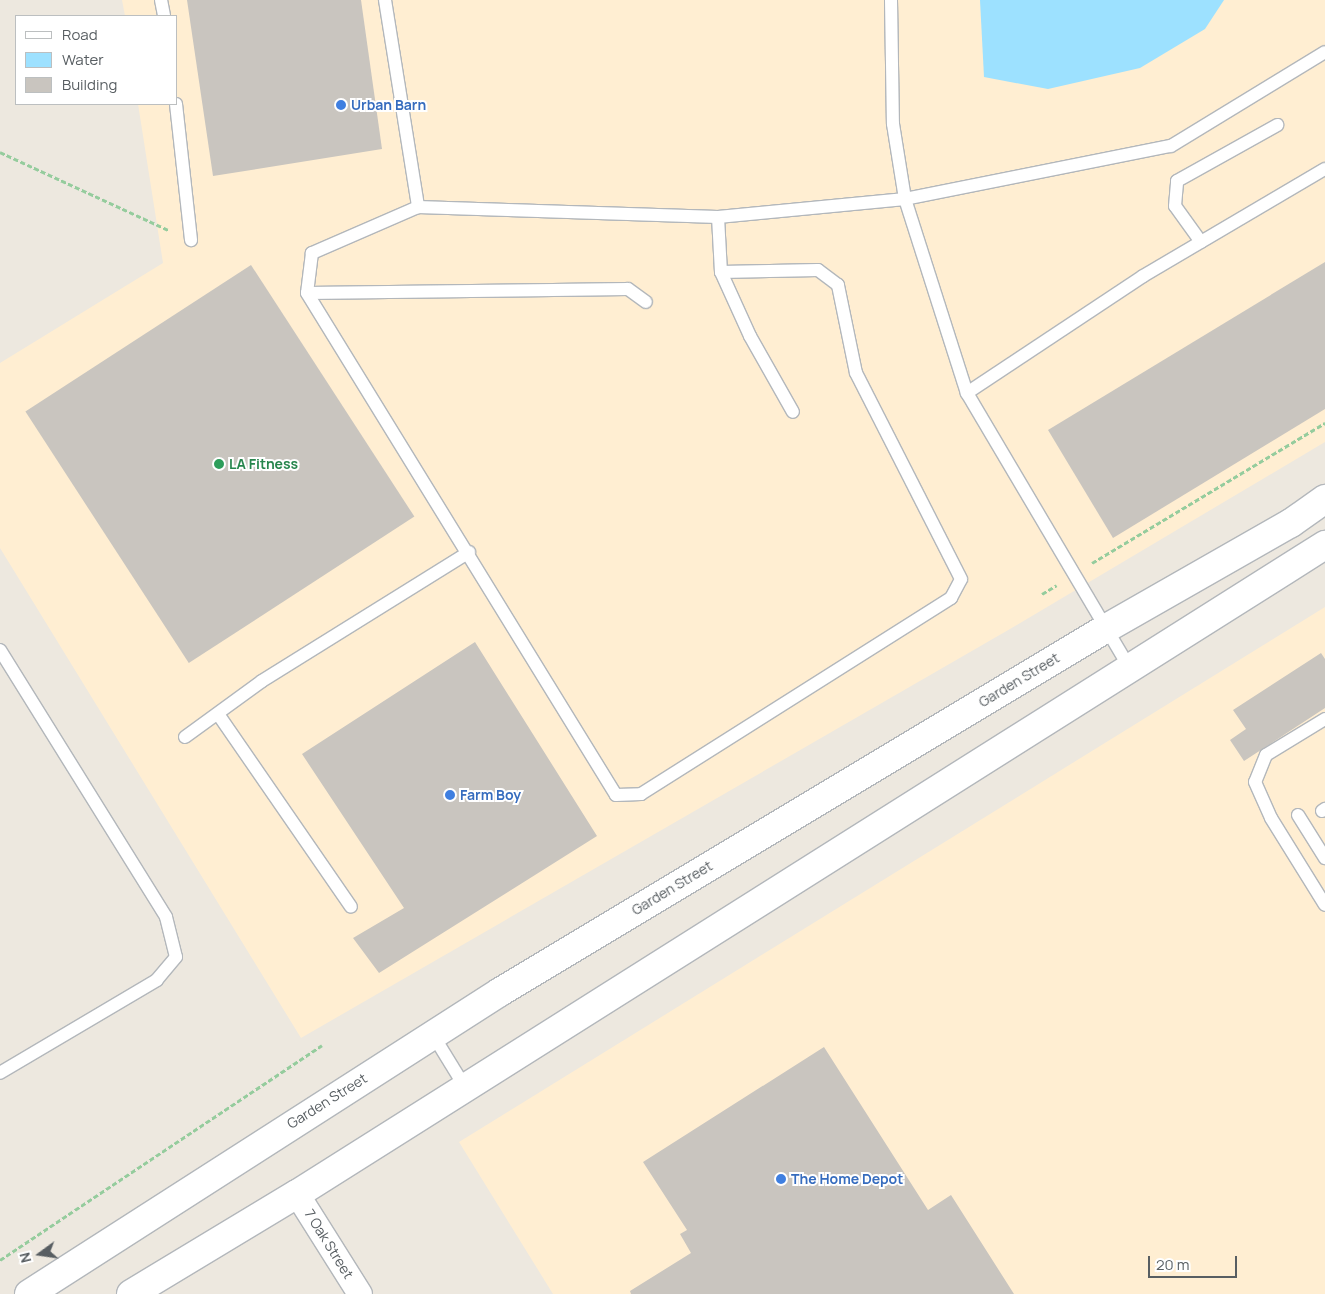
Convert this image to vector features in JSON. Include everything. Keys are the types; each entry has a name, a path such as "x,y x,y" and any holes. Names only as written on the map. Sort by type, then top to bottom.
{"street":[{"name":"Garden Street","path":"29,1294 433,1035 1105,629 1292,524 1325,499"},
{"path":"131,1294 297,1194 1129,667 1325,546"},
{"name":"7 Oak Street","path":"297,1194 360,1294"}],"lane":[{"path":"161,0 164,15"},
{"path":"384,0 418,207"},
{"path":"891,0 893,124 905,199 967,393 1129,667"},
{"path":"721,272 818,270 838,285 856,373 961,579 951,598 641,794 616,795 469,552 307,293 312,253 418,207 718,217 905,199 1171,146 1325,52"},
{"path":"176,105 191,240"},
{"path":"1200,242 1175,206 1177,181 1277,125"},
{"path":"967,393 1144,276 1325,169"},
{"path":"718,217 721,272 750,336 793,412"},
{"path":"307,293 628,289 646,302"},
{"path":"185,737 262,681 469,552"},
{"path":"0,650 166,917 176,957 157,980 0,1073"},
{"path":"218,714 351,907"},
{"path":"1325,719 1266,755 1255,782 1271,818 1325,905"},
{"path":"1298,814 1325,858"},
{"path":"433,1035 465,1087"}],"path":[{"path":"0,152 191,240"},
{"path":"1106,554 1325,423"},
{"path":"0,1260 322,1045"}],"shaded area":[{"path":"122,0 1325,0 1325,442 1010,629 301,1038 0,548 0,363 163,263 138,105 178,105 178,15 125,15"},
{"path":"1325,607 1325,1294 553,1294 459,1142"}],"water":[{"path":"980,0 1224,0 1205,29 1140,68 1048,89 984,77"}],"building":[{"path":"187,0 361,0 382,149 213,176"},
{"path":"1325,262 1325,409 1113,538 1048,430"},
{"name":"LA Fitness","path":"251,265 414,517 189,663 25,412"},
{"name":"Farm Boy","path":"475,642 597,836 379,973 353,938 404,908 302,754"},
{"path":"1321,653 1325,659 1325,708 1244,761 1230,740 1246,729 1233,710"},
{"name":"The Home Depot","path":"824,1047 928,1210 951,1195 1014,1294 631,1294 630,1291 691,1253 680,1234 687,1230 643,1162"}],"place":[{"name":"Urban Barn","path":"341,105"},
{"name":"LA Fitness","path":"219,464"},
{"name":"Farm Boy","path":"450,795"},
{"name":"The Home Depot","path":"781,1179"}]}
